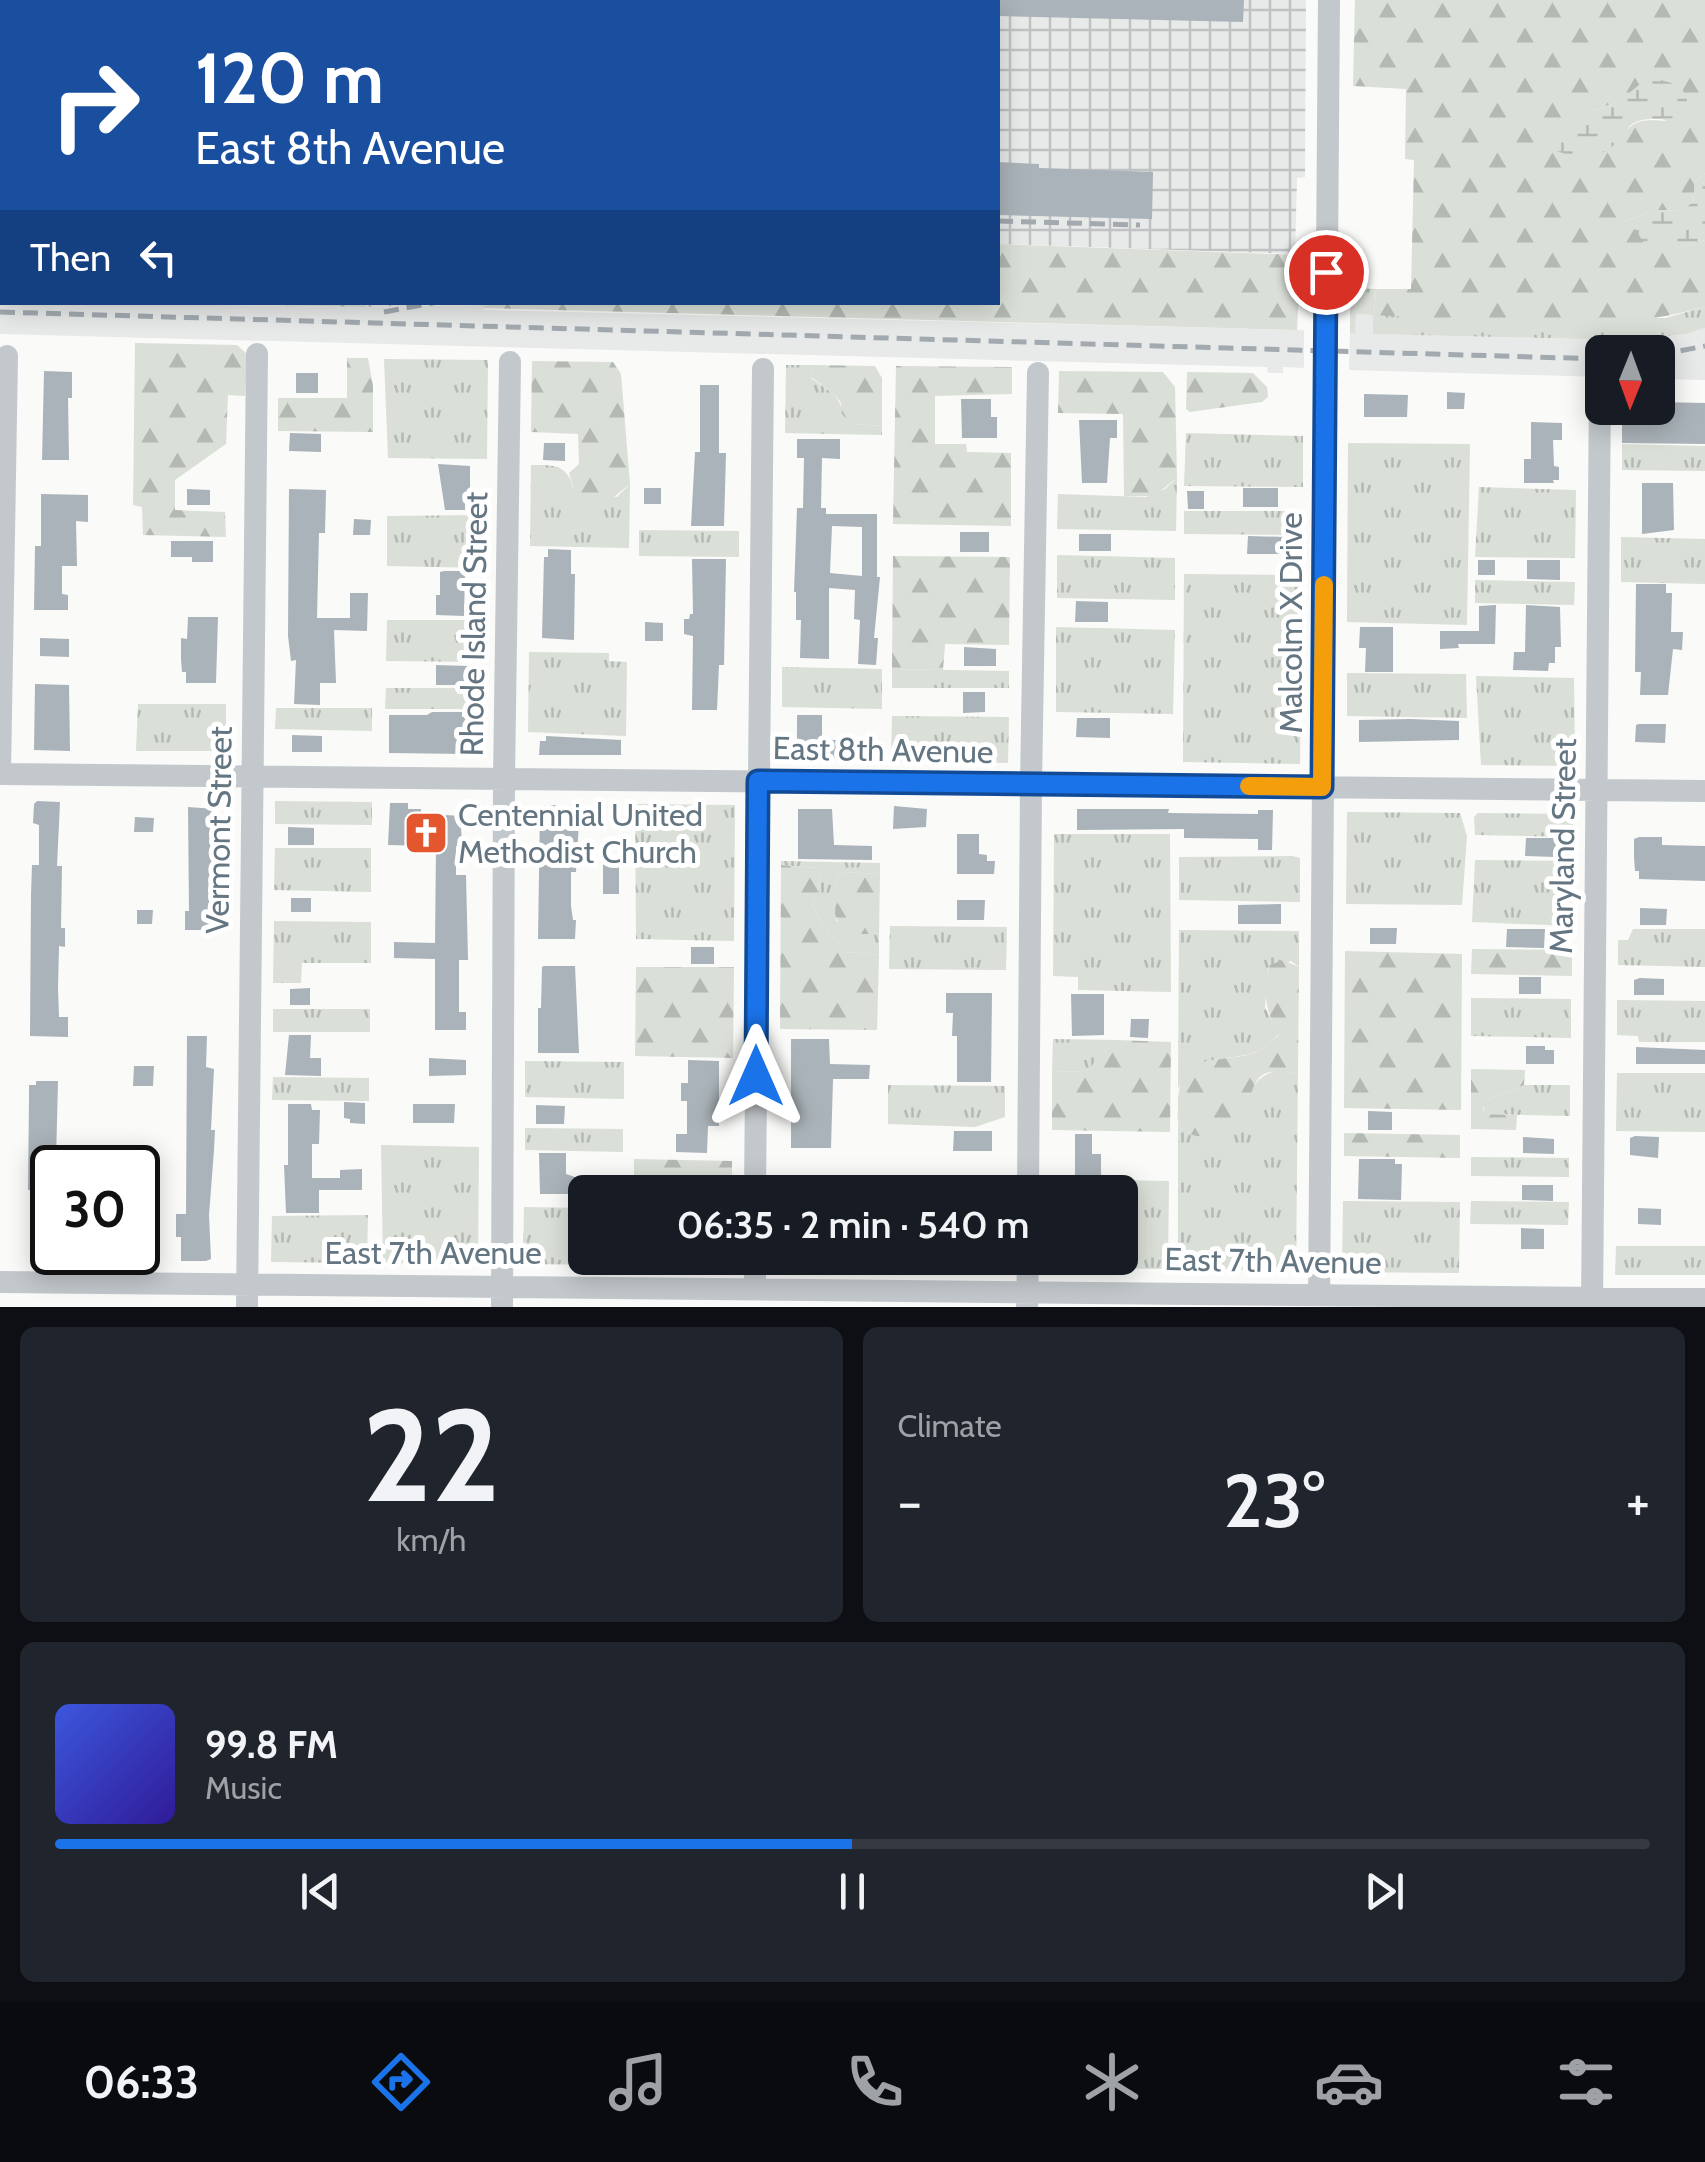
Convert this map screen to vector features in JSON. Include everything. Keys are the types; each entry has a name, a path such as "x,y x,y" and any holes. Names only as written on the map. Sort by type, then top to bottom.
{"street":[{"name":"Malcolm X Drive","path":"1319,1300 1329,0"},
{"name":"Vermont Street","path":"247,1296 257,354"},
{"path":"0,774 7,356"},
{"name":"Rhode Island Street","path":"502,1296 510,362"},
{"path":"755,1175 763,369"},
{"path":"1028,1175 1038,373"},
{"name":"Maryland Street","path":"1592,1302 1600,425"},
{"name":"East 8th Avenue","path":"0,774 1705,791"},
{"path":"755,1275 755,1289"},
{"name":"East 7th Avenue","path":"0,1282 247,1296 502,1296 755,1289 1028,1299 1705,1300"}],"shaded area":[{"path":"1000,0 1306,0 1305,177 1297,178 1295,254 1000,244"},
{"path":"0,305 487,305 483,310 1304,330 1304,368 1283,367 1283,373 1268,373 1267,367 0,334"},
{"path":"366,305 430,305 366,307"},
{"path":"1356,314 1374,315 1374,334 1585,339 1585,377 1349,370 1350,333 1354,333"},
{"path":"1705,328 1705,380 1675,379 1675,335"}],"green space":[{"path":"1355,0 1705,0 1705,173 1695,183 1693,203 1682,211 1654,210 1624,222 1672,249 1705,240 1705,307 1623,322 1582,324 1374,315 1376,289 1411,289 1414,160 1405,159 1406,89 1353,86","holes":["1618,102 1667,121 1639,122 1620,139 1582,114"]},
{"path":"1658,79 1681,86 1687,100 1684,116 1636,122 1597,155 1553,150 1551,135 1582,114 1618,102 1639,85"},
{"path":"1705,173 1705,240 1672,249 1644,243 1636,230 1622,223 1654,210 1682,211 1693,202 1695,183"},
{"path":"1000,244 1301,255 1297,330 482,308 1000,305"},
{"path":"1350,288 1376,289 1374,314 1665,318 1705,307 1705,328 1675,335 1585,335 1585,339 1373,334 1373,315 1356,314 1355,333 1350,333"},
{"path":"262,305 366,305 366,307"},
{"path":"135,343 237,345 248,355 245,396 228,395 226,444 175,480 175,510 225,512 226,537 143,535 142,507 133,505"},
{"path":"347,358 368,358 373,386 373,432 278,431 278,398 347,398"},
{"path":"384,359 488,360 487,459 388,458"},
{"path":"532,361 613,362 621,374 630,484 604,505 584,507 577,502 569,473 579,464 578,434 531,432"},
{"path":"786,365 812,365 811,378 835,395 851,424 882,426 882,435 785,433"},
{"path":"812,365 875,366 882,378 882,426 851,424 842,414 835,395 811,377"},
{"path":"896,366 1012,367 1012,394 935,396 935,444 966,444 967,452 1011,453 1011,526 893,524"},
{"path":"1059,371 1163,372 1175,387 1177,478 1154,496 1124,496 1123,414 1058,413"},
{"path":"1187,372 1253,373 1267,387 1268,397 1262,402 1190,412 1186,409"},
{"path":"1186,433 1303,436 1303,487 1184,486"},
{"path":"1348,443 1470,444 1467,625 1347,622"},
{"path":"1622,444 1705,446 1705,471 1622,470"},
{"path":"531,465 564,470 573,489 617,497 630,484 629,548 530,546"},
{"path":"1177,478 1176,531 1057,529 1058,494 1146,497 1165,489"},
{"path":"1479,487 1576,490 1575,558 1475,557"},
{"path":"1184,511 1303,511 1303,535 1184,534"},
{"path":"486,515 485,568 387,566 387,516"},
{"path":"639,530 739,531 739,557 639,556"},
{"path":"1621,537 1705,539 1705,584 1621,582"},
{"path":"1057,555 1175,558 1175,600 1057,598"},
{"path":"893,556 1010,557 1009,645 945,644 943,670 892,669"},
{"path":"1184,574 1302,575 1300,764 1183,762"},
{"path":"1475,580 1575,582 1574,605 1475,603"},
{"path":"387,620 484,620 483,662 386,661"},
{"path":"1056,627 1175,630 1173,714 1056,712"},
{"path":"529,652 609,653 609,661 627,662 626,736 528,732"},
{"path":"782,667 882,669 882,709 782,707"},
{"path":"892,669 1009,671 1009,688 892,688"},
{"path":"1347,673 1466,674 1467,718 1347,716"},
{"path":"1476,676 1574,678 1575,766 1481,765"},
{"path":"386,688 483,688 483,709 385,709"},
{"path":"138,704 226,704 226,751 136,751"},
{"path":"276,708 372,708 372,731 275,729"},
{"path":"892,716 1009,717 1008,763 891,761"},
{"path":"275,801 372,802 372,825 275,824"},
{"path":"635,804 735,805 734,941 636,939"},
{"path":"1347,812 1460,813 1467,836 1462,905 1346,904"},
{"path":"1478,813 1573,814 1573,837 1475,835 1474,817"},
{"path":"1054,834 1170,834 1171,992 1078,990 1078,977 1053,976"},
{"path":"275,848 371,848 371,892 274,890"},
{"path":"1179,857 1300,858 1300,902 1179,900"},
{"path":"1475,860 1573,861 1572,926 1472,922"},
{"path":"781,861 880,863 880,874 843,872 837,878 836,921 857,934 879,934 879,955 846,952 832,937 812,906 821,880 819,868 781,865"},
{"path":"781,865 819,868 821,880 812,906 832,937 846,952 879,955 877,1030 780,1029"},
{"path":"843,872 880,874 879,934 857,934 839,926 835,914 837,878"},
{"path":"274,921 371,922 371,963 302,963 301,983 273,983"},
{"path":"890,926 1007,927 1006,970 889,969"},
{"path":"1633,929 1705,929 1705,967 1618,965 1618,940 1628,940"},
{"path":"1179,930 1299,931 1299,967 1291,961 1268,969 1265,1007 1279,1034 1257,1052 1202,1064 1178,1089"},
{"path":"1472,949 1572,950 1572,976 1471,974"},
{"path":"1345,951 1462,954 1461,1110 1344,1108"},
{"path":"1283,960 1299,967 1298,1074 1280,1071 1260,1077 1237,1124 1225,1132 1201,1136 1186,1132 1179,1126 1178,1117 1185,1075 1203,1062 1258,1052 1279,1035 1265,993 1270,965"},
{"path":"636,967 734,967 733,1058 635,1056"},
{"path":"1471,998 1571,999 1571,1038 1471,1036"},
{"path":"1617,1000 1705,1001 1705,1042 1639,1042 1638,1036 1617,1035"},
{"path":"273,1009 370,1009 370,1032 273,1032"},
{"path":"1053,1039 1116,1040 1087,1071 1052,1072"},
{"path":"1116,1040 1171,1042 1170,1132 1052,1130 1052,1072 1087,1071"},
{"path":"525,1061 624,1062 624,1099 525,1097"},
{"path":"1471,1069 1525,1070 1524,1085 1488,1100 1483,1108 1483,1114 1517,1115 1516,1130 1471,1129"},
{"path":"1279,1070 1298,1074 1296,1271 1178,1269 1178,1123 1182,1130 1243,1111 1255,1084"},
{"path":"1617,1073 1705,1073 1705,1132 1616,1131"},
{"path":"273,1077 369,1078 369,1101 272,1100"},
{"path":"888,1085 1005,1086 1005,1117 975,1127 888,1124"},
{"path":"1524,1085 1570,1085 1570,1116 1483,1114 1488,1100"},
{"path":"525,1128 623,1129 623,1152 525,1150"},
{"path":"1344,1133 1460,1135 1460,1158 1344,1156"},
{"path":"381,1145 479,1147 478,1264 383,1263"},
{"path":"1471,1157 1569,1158 1569,1177 1471,1176"},
{"path":"634,1159 732,1161 732,1175 634,1175"},
{"path":"1138,1180 1169,1181 1168,1269 1138,1269"},
{"path":"1343,1201 1460,1202 1459,1273 1342,1272"},
{"path":"1471,1201 1569,1202 1568,1225 1470,1224"},
{"path":"524,1207 568,1208 568,1264 523,1264"},
{"path":"368,1215 367,1263 271,1262 272,1216"},
{"path":"1616,1246 1705,1246 1705,1275 1615,1275"}],"building":[{"path":"1000,0 1244,0 1243,22 1000,16"},
{"path":"1000,162 1039,164 1039,168 1153,172 1152,219 1000,215"},
{"path":"44,371 72,372 72,398 68,398 69,460 42,460"},
{"path":"296,373 318,373 318,393 296,393"},
{"path":"700,385 719,385 719,453 726,453 724,526 691,526 695,452 700,452"},
{"path":"1447,392 1465,393 1464,409 1447,409"},
{"path":"1364,394 1408,395 1407,417 1364,417"},
{"path":"961,399 991,399 991,417 997,417 997,438 962,438"},
{"path":"1675,402 1705,403 1705,444 1622,443 1622,425 1675,425"},
{"path":"1079,420 1117,420 1117,438 1110,438 1107,483 1082,483"},
{"path":"1531,422 1562,423 1562,440 1553,440 1554,466 1559,467 1559,480 1553,480 1554,483 1524,483 1524,459 1531,459"},
{"path":"290,433 321,434 321,452 289,451"},
{"path":"797,439 840,439 840,459 822,458 821,508 826,508 826,514 877,514 880,577 874,638 878,638 876,665 858,664 860,620 854,619 855,590 829,588 829,659 800,658 801,620 796,620 794,592 797,508 803,508 804,458 797,458","holes":["832,526 862,527 862,576 830,573"]},
{"path":"544,443 565,443 565,461 543,460"},
{"path":"438,464 470,466 470,502 465,502 465,510 445,510"},
{"path":"1642,483 1673,483 1674,530 1642,534"},
{"path":"644,488 661,488 661,504 644,504"},
{"path":"1243,488 1278,488 1278,507 1243,507"},
{"path":"187,489 210,490 210,505 187,505"},
{"path":"289,489 326,490 325,533 319,533 317,618 350,618 350,593 368,593 367,631 334,630 336,683 320,683 320,705 294,704 296,660 291,661 288,636"},
{"path":"1187,491 1204,491 1204,509 1188,509"},
{"path":"41,494 88,495 88,522 76,521 77,566 62,566 62,594 68,595 68,610 34,610 35,546 41,546"},
{"path":"354,519 371,520 370,535 353,535"},
{"path":"960,532 989,532 989,552 960,552"},
{"path":"1079,534 1111,534 1111,551 1079,551"},
{"path":"1248,536 1285,537 1285,554 1247,554"},
{"path":"171,541 213,541 213,562 171,557"},
{"path":"548,549 571,550 571,574 575,574 574,640 542,638 544,557 548,557"},
{"path":"692,559 726,559 724,665 719,665 717,710 692,710 693,636 684,634 684,619 693,614"},
{"path":"1478,560 1495,560 1495,575 1478,575"},
{"path":"1527,560 1560,560 1560,580 1527,579"},
{"path":"465,571 464,616 436,615 440,572"},
{"path":"1636,584 1666,584 1666,593 1672,593 1671,632 1683,632 1682,650 1673,649 1668,695 1640,695 1641,672 1635,672"},
{"path":"1076,601 1108,602 1108,622 1075,622"},
{"path":"1496,605 1495,644 1458,644 1459,648 1440,649 1440,631 1479,631 1479,606"},
{"path":"1526,605 1560,607 1561,647 1555,647 1555,663 1549,663 1548,671 1513,670 1514,652 1525,652"},
{"path":"188,617 218,617 216,683 186,683 181,638 187,639"},
{"path":"645,622 663,623 663,641 645,641"},
{"path":"1360,627 1393,627 1393,672 1365,672 1366,648 1359,648"},
{"path":"40,638 69,639 69,657 40,656"},
{"path":"964,647 996,649 996,666 964,666"},
{"path":"436,665 468,666 468,685 436,685"},
{"path":"35,684 69,685 70,751 34,750"},
{"path":"963,692 985,692 985,712 963,713"},
{"path":"462,712 462,717 468,717 467,754 389,753 389,715"},
{"path":"797,715 822,715 822,740 875,740 875,759 797,756"},
{"path":"1077,718 1110,718 1110,738 1076,737"},
{"path":"1359,720 1459,721 1459,740 1359,742"},
{"path":"1639,724 1666,724 1665,743 1635,742"},
{"path":"292,735 322,736 322,752 292,752"},
{"path":"546,736 621,740 621,755 539,755 540,741 546,741"},
{"path":"37,801 60,802 57,866 62,866 61,928 65,928 65,947 59,946 58,988 59,1017 68,1017 68,1037 30,1036 32,865 39,865 39,825 33,823"},
{"path":"390,803 408,803 408,809 421,809 421,819 460,816 462,841 456,847 456,875 466,875 468,960 459,960 459,1012 466,1012 466,1030 435,1030 435,959 394,958 394,942 435,943 436,846 388,845"},
{"path":"545,805 580,806 576,872 571,872 575,939 538,939 540,810"},
{"path":"894,806 927,809 926,827 893,829"},
{"path":"188,807 215,809 213,928 209,930 185,930 185,911 189,911"},
{"path":"798,809 832,809 834,845 872,846 872,860 798,859"},
{"path":"1077,809 1258,814 1258,810 1273,810 1272,850 1258,850 1258,839 1184,838 1184,829 1077,830"},
{"path":"135,817 154,818 153,832 134,832"},
{"path":"288,827 314,828 314,845 288,845"},
{"path":"957,834 979,834 979,854 987,855 987,861 995,861 994,874 957,874"},
{"path":"1662,837 1662,845 1705,846 1705,881 1639,879 1634,839"},
{"path":"1526,838 1556,838 1556,857 1525,856"},
{"path":"603,856 619,856 619,894 603,894"},
{"path":"291,898 311,898 311,912 291,912"},
{"path":"957,900 985,900 984,920 957,920"},
{"path":"1281,904 1281,924 1238,924 1238,905"},
{"path":"1640,908 1667,909 1666,925 1640,925"},
{"path":"137,910 153,910 152,924 137,924"},
{"path":"1370,928 1397,928 1396,944 1370,944"},
{"path":"1507,929 1545,929 1544,948 1506,947"},
{"path":"691,947 714,947 714,964 691,964"},
{"path":"544,966 575,966 579,1053 538,1053 538,1008"},
{"path":"1519,977 1541,977 1541,994 1519,994"},
{"path":"1664,979 1664,995 1634,995 1634,980"},
{"path":"310,988 310,1005 290,1005 290,989"},
{"path":"946,993 992,993 991,1082 957,1082 957,1036 952,1036 953,1013 946,1013"},
{"path":"1071,994 1104,994 1104,1035 1072,1036"},
{"path":"1131,1019 1149,1019 1148,1038 1130,1037"},
{"path":"289,1035 311,1035 310,1058 321,1058 321,1076 285,1075"},
{"path":"187,1036 207,1036 206,1067 214,1069 211,1259 206,1261 181,1261 181,1237 176,1237 176,1214 186,1214"},
{"path":"791,1039 829,1039 830,1064 870,1065 869,1079 833,1079 831,1148 791,1148"},
{"path":"1526,1046 1554,1050 1554,1064 1526,1064"},
{"path":"1636,1047 1705,1050 1705,1064 1636,1064"},
{"path":"429,1058 466,1060 466,1075 429,1076"},
{"path":"688,1060 719,1061 719,1126 708,1126 707,1153 676,1152 676,1134 687,1134 687,1101 681,1101 681,1083 688,1083"},
{"path":"134,1066 154,1066 153,1086 133,1086"},
{"path":"36,1081 58,1081 56,1145 30,1145 28,1190 29,1085 36,1085"},
{"path":"344,1102 365,1103 365,1124 350,1123 350,1119 344,1118"},
{"path":"288,1104 311,1104 312,1110 320,1110 319,1144 312,1144 312,1178 340,1178 340,1170 362,1169 362,1190 319,1190 319,1213 286,1213"},
{"path":"413,1104 455,1104 454,1123 413,1123"},
{"path":"536,1105 565,1106 564,1124 536,1124"},
{"path":"1368,1111 1392,1112 1392,1130 1368,1130"},
{"path":"954,1131 992,1131 992,1151 953,1151"},
{"path":"1075,1134 1092,1134 1092,1154 1101,1154 1101,1175 1075,1175"},
{"path":"1523,1137 1554,1139 1554,1154 1523,1153"},
{"path":"1659,1137 1658,1158 1630,1155 1630,1138"},
{"path":"539,1153 566,1153 568,1194 540,1194"},
{"path":"1359,1159 1395,1159 1395,1164 1402,1164 1401,1200 1358,1199"},
{"path":"1522,1185 1553,1185 1553,1201 1522,1200"},
{"path":"1638,1208 1661,1209 1661,1225 1638,1224"},
{"path":"1521,1228 1544,1229 1544,1249 1521,1249"}],"railway":[{"path":"1000,221 1140,225"},
{"path":"384,312 422,305"},
{"path":"0,312 1585,359"},
{"path":"1675,352 1705,346"}],"slow traffic":[{"path":"1249,786 1322,787 1324,585"}],"place":[{"name":"Centennial United Methodist Church","path":"426,833"}],"route":[{"path":"756,1076 758,781 1322,787 1326,272"}]}
